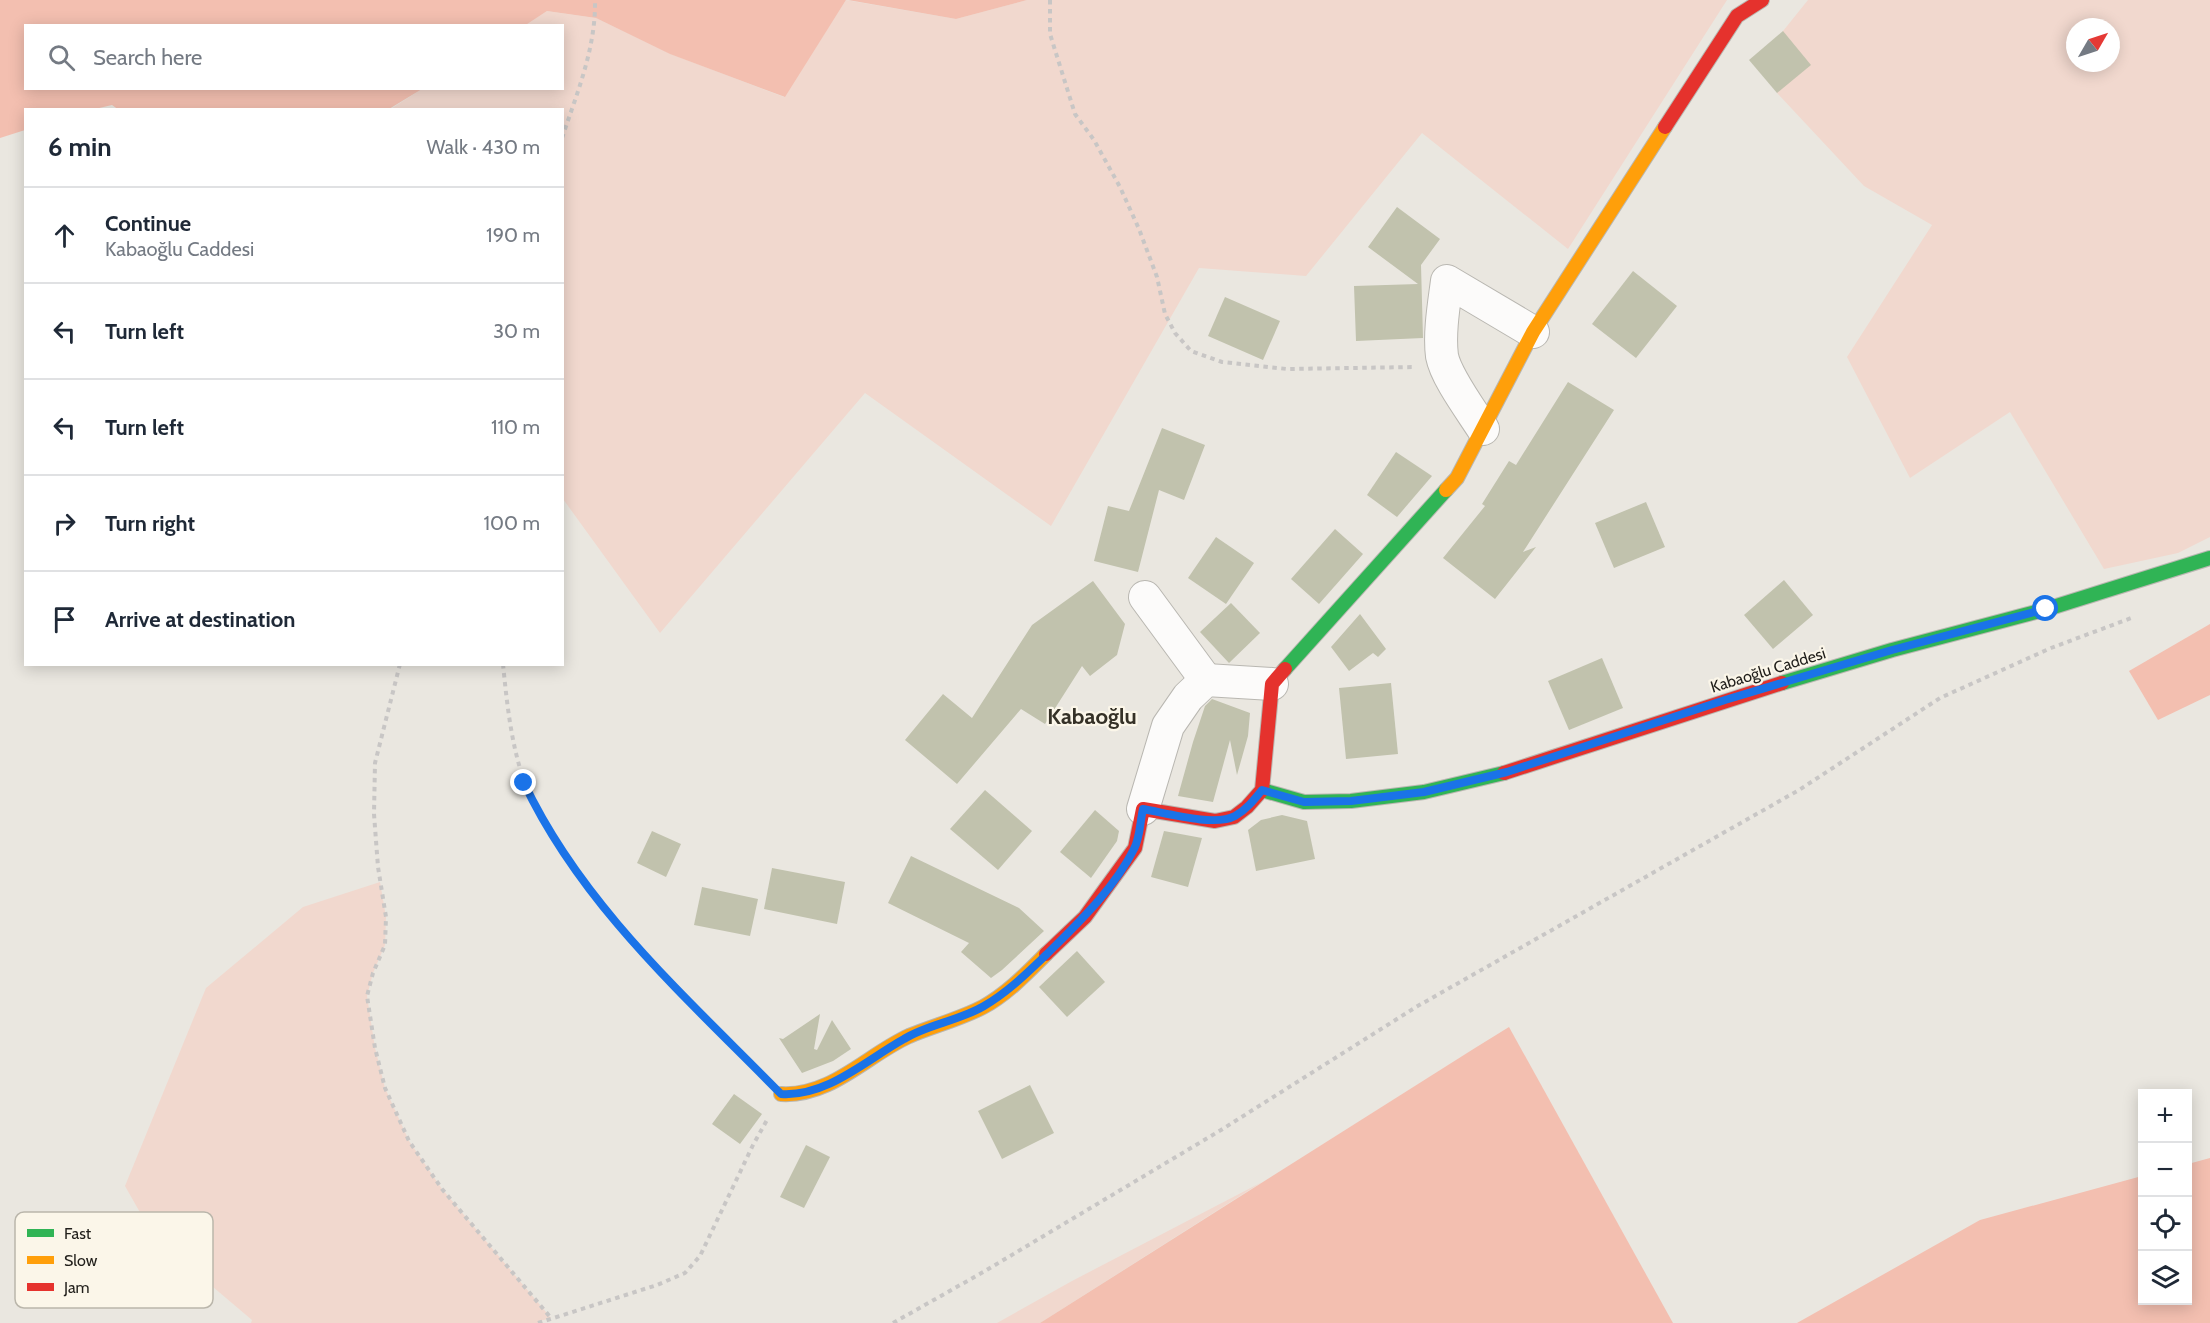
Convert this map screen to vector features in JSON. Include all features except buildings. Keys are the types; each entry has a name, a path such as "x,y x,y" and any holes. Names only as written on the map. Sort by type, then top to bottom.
{"street":[{"path":"1143,809 1215,821 1234,817 1247,807 1262,790 1272,684 1457,478 1533,332 1737,16 1762,0"},
{"path":"1483,429 1456,385 1443,356 1443,315 1447,281 1533,332"},
{"name":"Kabaoğlu Caddesi","path":"1262,790 1304,802 1351,801 1424,792 1507,772 1725,700 1892,650 2046,609 2210,558"},
{"path":"1145,597 1206,680"},
{"path":"781,1094 796,1095 833,1081 907,1037 983,1007 1014,985 1085,917 1135,848 1143,809 1168,726 1188,697 1206,680 1272,684"}],"path":[{"path":"564,132 591,51 596,18 595,0"},
{"path":"1050,0 1050,34 1075,114 1095,140 1120,187 1153,267 1165,314 1175,333 1191,351 1222,362 1287,369 1447,367"},
{"path":"893,1323 985,1272 1221,1131 1416,1007 1799,790 1940,698 2051,648 2140,615"},
{"path":"399,666 375,763 374,814 378,867 386,917 385,945 367,996 375,1048 386,1088 409,1141 442,1189 551,1318"},
{"path":"503,666 508,713 515,752 524,783 540,816 575,871 606,912 648,958 781,1094 753,1145 700,1256 685,1273 657,1285 540,1322"}],"shaded area":[{"path":"0,0 846,0 785,97 670,54 596,18 547,11 527,24 24,24 24,90 420,90 391,108 116,108 112,105 99,108 24,108 24,130 0,138"},
{"path":"846,0 956,19 1027,0 1727,0 1568,249 1422,133 1306,276 1199,268 1051,526 865,393 660,633 564,500 564,108 392,108 420,90 564,90 564,24 526,24 547,11 596,18 671,54 784,97"},
{"path":"848,0 1027,0 956,19"},
{"path":"1808,0 2210,0 2210,537 2178,553 2104,569 2010,412 1910,478 1847,357 1932,225 1864,186 1777,93 1783,31"},
{"path":"2210,624 2210,695 2158,720 2129,671"},
{"path":"380,882 386,917 385,945 373,973 367,996 375,1048 385,1088 409,1141 442,1189 551,1318 540,1321 543,1323 539,1321 538,1323 251,1323 252,1320 213,1287 213,1212 140,1212 125,1186 206,988 303,907"},
{"path":"1509,1027 1673,1323 1040,1323 1475,1048"},
{"path":"2210,1158 2210,1323 1797,1323 1980,1220 2138,1177 2138,1305 2192,1305 2192,1163"},
{"path":"1262,1182 1040,1323 997,1323 1072,1281"}],"traffic: fast":[{"path":"1285,669 1446,490"},
{"path":"1782,683 1892,650 2047,609 2210,558"},
{"path":"1262,790 1304,802 1351,801 1424,792 1504,773"}],"traffic: slow":[{"path":"1446,490 1457,478 1533,332 1665,127"},
{"path":"781,1094 816,1089 848,1073 909,1036 983,1007 1008,990 1046,954"}],"traffic: jam":[{"path":"1665,127 1737,16 1762,0"},
{"path":"1046,954 1085,917 1135,848 1143,809 1215,821 1234,817 1247,807 1262,790 1272,684 1285,669"},
{"path":"1504,773 1782,683"}],"district":[{"name":"Kabaoğlu","path":"1092,716"}],"route":[{"path":"524,783 540,816 575,871 606,912 781,1094 796,1095 841,1078 907,1037 983,1007 1014,985 1085,917 1113,880 1135,848 1143,809 1215,821 1234,817 1247,807 1262,790 1304,802 1351,801 1424,792 1507,772 1725,700 1892,650 2046,609"}]}
